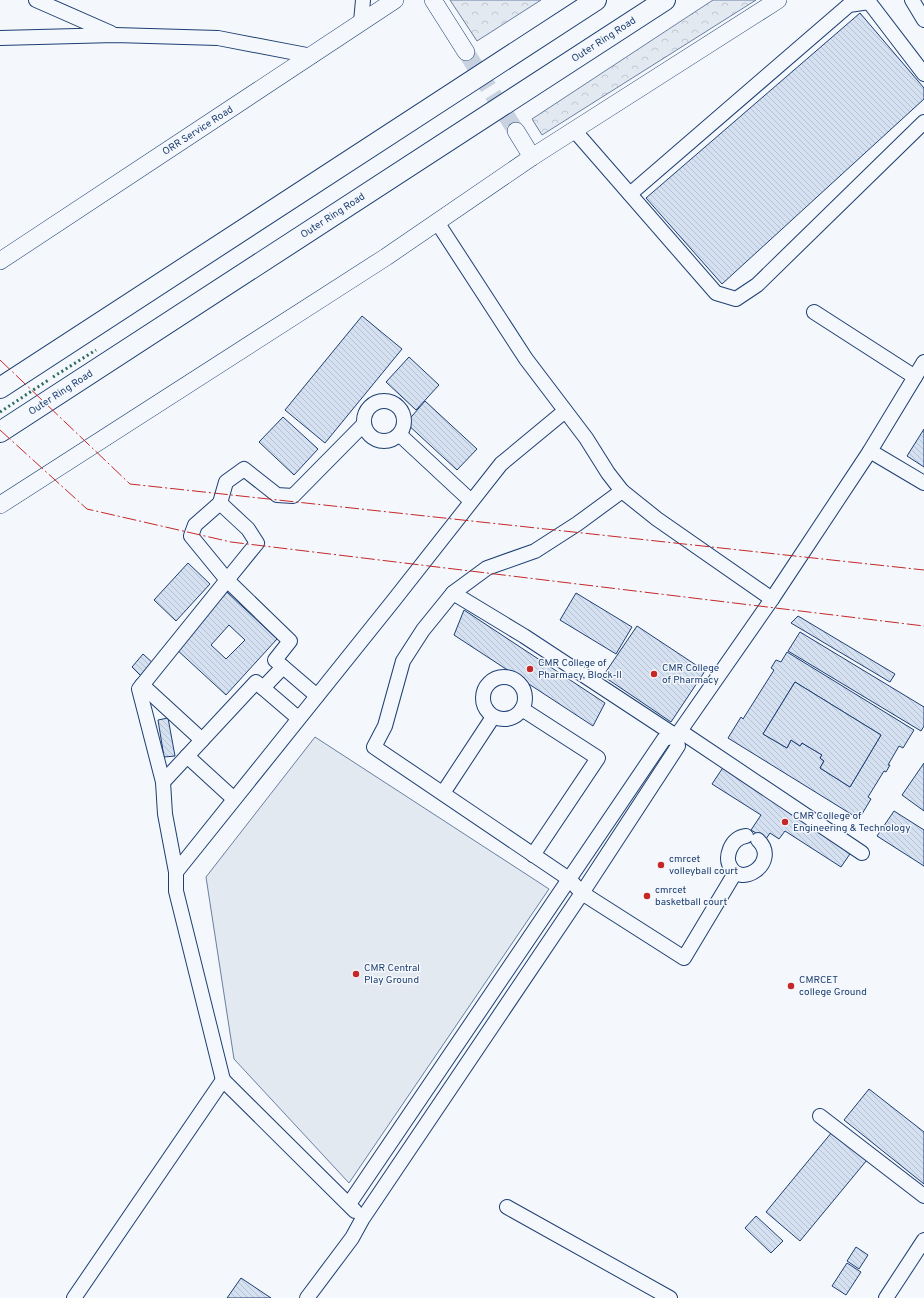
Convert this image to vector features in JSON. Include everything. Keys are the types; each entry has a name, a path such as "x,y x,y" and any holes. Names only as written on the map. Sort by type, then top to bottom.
{"highway":[{"path":"0,388 596,0"},
{"name":"Outer Ring Road","path":"0,432 665,0"}],"main road":[{"path":"433,0 466,52"},
{"path":"0,505 379,261 532,157 778,0"},
{"name":"ORR Service Road","path":"0,261 312,56 386,3"},
{"path":"516,131 532,157"}],"street":[{"path":"36,0 115,35"},
{"path":"361,22 362,0"},
{"path":"912,0 924,20"},
{"path":"630,194 849,5 869,2 924,74"},
{"path":"0,38 115,35 218,38 312,56"},
{"path":"574,130 716,293 736,299 757,286 924,122"},
{"path":"437,222 526,359 586,438 608,473 622,491 657,519 772,599"},
{"path":"814,312 915,377"},
{"path":"307,1298 352,1238 363,1218 582,893 678,746 678,734 772,599 870,451 924,362"},
{"path":"317,696 275,660 290,641 227,580 191,536 195,525 220,503 226,482 244,469 277,495 293,496 364,424 366,413 374,404 385,401 396,404 403,413 405,424 400,435 390,441 379,441 369,435 364,424"},
{"path":"176,872 501,464 565,411"},
{"path":"400,435 471,501"},
{"path":"870,451 924,483"},
{"path":"622,491 577,524 535,551 488,568 453,593 423,630 403,661 385,726 374,746 569,879 582,893 684,958 735,873"},
{"path":"220,503 248,529 257,543 138,689 163,782 165,814 176,872 176,891 223,1080 363,1218"},
{"path":"453,593 524,636 862,853"},
{"path":"263,688 283,667"},
{"path":"505,677 515,680 523,688 525,699 522,709 515,717 504,720 493,717 485,709 483,698 486,687 494,680 505,677"},
{"path":"163,782 256,682 298,718"},
{"path":"142,685 202,740"},
{"path":"522,709 598,758 533,854"},
{"path":"443,793 493,717"},
{"path":"349,1204 664,739 678,734"},
{"path":"187,756 234,799"},
{"path":"741,837 752,838 765,848 763,862 755,872 744,875 735,873 727,860 728,853 736,841 741,837"},
{"path":"74,1298 223,1080"},
{"path":"820,1116 924,1196"},
{"path":"507,1207 670,1298"},
{"path":"886,1298 924,1240"}],"green space":[{"path":"450,0 541,0 477,41"},
{"path":"713,0 756,0 542,135 532,119"},
{"name":"CMR Central Play Ground","path":"315,737 549,889 349,1183 234,1059 206,877"}],"building":[{"path":"860,13 924,88 924,99 722,284 646,198"},
{"path":"362,316 402,349 325,443 285,410"},
{"path":"409,357 439,385 416,410 386,382"},
{"path":"425,401 477,449 457,470 406,423"},
{"path":"283,417 318,449 294,475 259,442"},
{"path":"924,429 924,467 907,456"},
{"path":"188,563 210,584 176,621 154,600"},
{"path":"227,592 277,639 226,695 175,648","holes":["229,625 245,640 226,659 211,645"]},
{"path":"576,593 632,627 616,654 560,620"},
{"name":"CMR College of Pharmacy, Block-II","path":"464,610 605,703 593,726 454,635"},
{"path":"798,616 895,674 890,682 791,623"},
{"name":"CMR College of Pharmacy","path":"637,626 705,671 671,722 603,676"},
{"path":"800,632 924,707 924,726 921,731 788,651"},
{"path":"787,652 914,730 903,748 899,746 888,765 890,765 886,772 884,771 868,797 871,799 859,819 728,738 741,717 743,719 774,670 771,668 776,660 781,662","holes":["795,682 881,735 850,787 820,768 824,761 820,758 822,755 802,743 800,746 791,740 787,748 763,734"]},
{"path":"143,654 154,664 142,677 132,667"},
{"path":"795,682 881,735 850,787 820,768 824,761 820,758 822,755 802,743 800,746 791,740 787,748 763,734"},
{"path":"168,718 175,756 164,757 158,720"},
{"path":"924,763 924,811 902,795"},
{"name":"CMR College of Engineering & Technology","path":"724,766 854,848 841,867 785,831 779,839 770,833 766,839 751,830 761,815 712,784"},
{"path":"894,811 924,830 924,866 877,836"},
{"path":"869,1089 924,1132 924,1184 844,1120"},
{"path":"832,1132 867,1160 800,1241 766,1212"},
{"path":"756,1216 783,1241 771,1253 745,1228"},
{"path":"856,1247 868,1255 859,1269 847,1261"},
{"path":"847,1263 861,1272 846,1295 832,1286"},
{"path":"241,1278 271,1298 227,1298"}],"tunnel":[{"path":"466,52 516,131"}],"hedge":[{"path":"53,377 96,350"},
{"path":"0,412 50,379"}],"power":[{"path":"0,360 130,484 924,570"},
{"path":"0,430 87,509 231,542 924,626"}],"place":[{"name":"CMR College of Pharmacy, Block-II","path":"530,669"},
{"name":"CMR College of Pharmacy","path":"654,674"},
{"name":"CMR College of Engineering & Technology","path":"785,822"},
{"name":"cmrcet volleyball court","path":"661,865"},
{"name":"cmrcet basketball court","path":"647,896"},
{"name":"CMR Central Play Ground","path":"356,974"},
{"name":"CMRCET college Ground","path":"791,986"}]}
